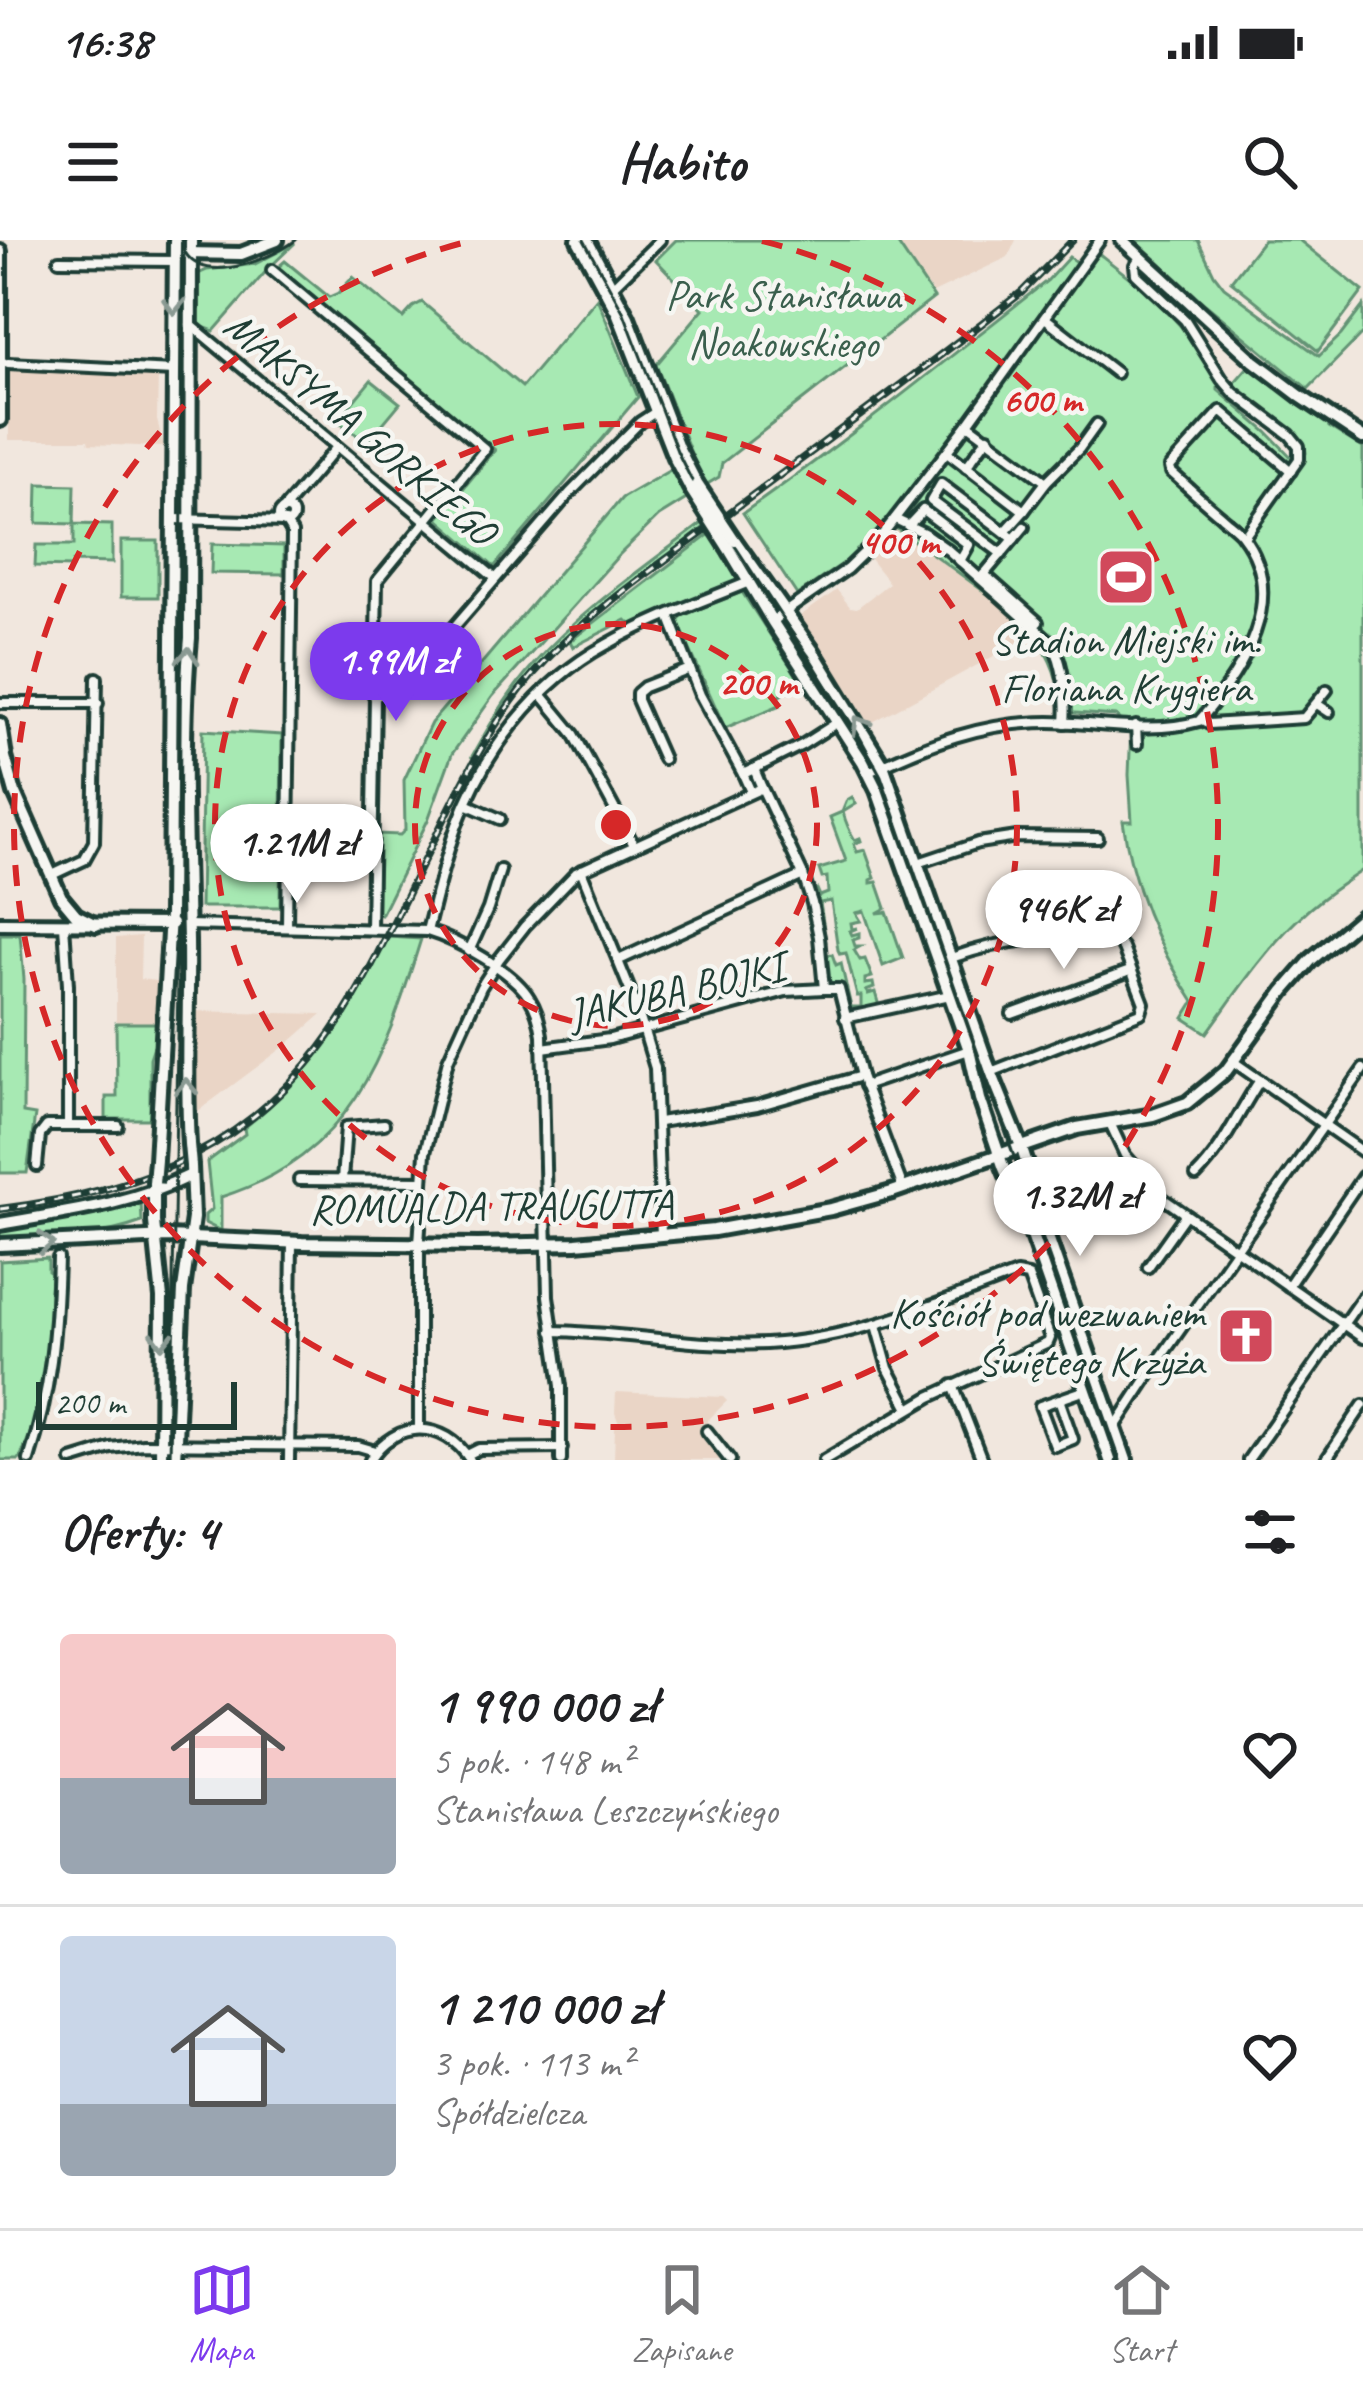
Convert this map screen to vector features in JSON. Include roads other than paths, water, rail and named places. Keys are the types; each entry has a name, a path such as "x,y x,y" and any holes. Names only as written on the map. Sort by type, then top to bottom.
{"street":[{"path":"161,1460 163,1301 153,1219 170,924 175,240"},
{"path":"190,270 198,260 251,251 277,240"},
{"path":"578,240 609,288"},
{"path":"587,240 693,486 731,544 787,612 883,765 1021,1147 1126,1460"},
{"path":"609,288 660,240"},
{"path":"772,621 860,558 895,519 1100,240"},
{"path":"1122,240 1254,361 1363,437"},
{"path":"175,264 190,246"},
{"path":"190,246 215,255"},
{"path":"175,1460 182,1293 193,1203 186,1094 184,813 190,246"},
{"path":"0,251 0,420"},
{"path":"1140,257 1136,274 1185,320 1228,386 1296,440 1300,454 1291,471 1244,537"},
{"path":"59,260 175,264"},
{"path":"272,270 485,449 377,579 371,929"},
{"path":"1045,319 1070,333 1116,373"},
{"name":"MAKSYMA GORKIEGO","path":"189,322 495,578"},
{"path":"8,363 174,371"},
{"path":"374,696 404,686 582,479 640,422 660,410"},
{"path":"869,772 940,740 986,728 1024,722 1112,728 1189,724 1201,719 1252,642 1261,616 1261,572 1244,537 1170,467 1221,411 1291,471"},
{"path":"968,424 1046,482"},
{"path":"982,577 1014,539 1024,511 1097,424"},
{"path":"966,467 988,437"},
{"path":"285,517 337,447"},
{"path":"947,452 1024,511"},
{"path":"928,477 1014,539"},
{"path":"939,486 932,502 1002,554"},
{"path":"908,526 920,511 925,512 970,545 960,561"},
{"path":"172,519 285,517"},
{"path":"285,517 292,531 286,927"},
{"path":"895,519 932,538 1038,622"},
{"path":"1005,532 1020,524"},
{"path":"731,544 772,621 869,772 885,810 969,1050 999,1154 1110,1460"},
{"path":"982,577 1055,646 1066,699 1065,723"},
{"path":"427,931 466,804 499,743 541,694 593,652 749,582"},
{"path":"669,615 700,695 751,793"},
{"path":"663,759 638,693 690,669"},
{"path":"51,876 82,861 94,842 98,678"},
{"path":"1201,719 1209,724 1300,719 1309,715 1327,690"},
{"path":"541,694 571,728 634,845"},
{"path":"0,704 98,703"},
{"path":"1317,704 1329,712"},
{"path":"743,774 838,722"},
{"path":"0,724 14,793 61,897 76,915 96,925"},
{"path":"1133,727 1137,744"},
{"path":"754,769 802,875 815,914 824,989 839,989 862,1081 903,1188"},
{"path":"419,1429 419,1244 427,1138 448,1060 494,965 533,916 581,870 762,788"},
{"path":"466,804 500,819"},
{"path":"918,863 1017,836 1098,838"},
{"path":"469,950 500,870"},
{"path":"581,870 645,1030 657,1076 661,1236"},
{"path":"618,960 802,875"},
{"path":"61,897 68,986 68,1126"},
{"name":"ROMUALDA TRAUGUTTA","path":"0,1245 156,1237 548,1244 661,1236 799,1216 903,1188 1083,1126 1180,1106 1210,1087 1234,1062 1297,975 1325,945 1363,916"},
{"path":"0,923 427,931 469,950 521,986 539,1022 542,1048 552,1331 562,1399 561,1460"},
{"path":"951,958 1010,940 1112,939 1122,944 1144,1003 1141,1013 991,1072"},
{"path":"1012,1014 1130,971"},
{"name":"JAKUBA BOJKI","path":"542,1048 606,1040 782,992 824,989"},
{"path":"845,1018 950,995"},
{"path":"659,1122 757,1106 969,1050"},
{"path":"1234,1062 1363,1152"},
{"path":"1115,1428 1363,1070"},
{"path":"1196,1176 1222,1147 1260,1080"},
{"path":"1110,1121 1117,1142 1161,1197 1363,1338"},
{"path":"342,1180 346,1127 384,1124"},
{"path":"37,1166 43,1129 49,1126 118,1126"},
{"path":"0,1224 154,1193 191,1174"},
{"path":"1288,1286 1363,1176"},
{"path":"299,1180 422,1181"},
{"path":"1148,1268 1185,1215"},
{"path":"289,1460 292,1243"},
{"path":"29,1460 50,1383 58,1258"},
{"path":"552,1331 691,1342 763,1344 812,1339 876,1325 1023,1274 1030,1280 1049,1341 909,1408 824,1460"},
{"path":"1248,1460 1363,1296"},
{"path":"1040,1309 1069,1298"},
{"path":"876,1325 883,1355 909,1408"},
{"path":"953,1385 982,1460"},
{"path":"1059,1400 1073,1439 1055,1446 1040,1406 1086,1390"},
{"path":"1326,1460 1363,1406"},
{"path":"72,1460 110,1448 161,1444 358,1446 373,1456 394,1435 419,1429 452,1438 468,1458 474,1449 562,1448"},
{"path":"706,1431 730,1460"}],"tram line":[{"path":"181,240 187,256 214,268 250,263 296,240"},
{"path":"170,1460 184,240"},
{"path":"584,240 624,313 691,479 881,776 1120,1460"}],"railway":[{"path":"0,1209 103,1190 150,1174 195,1155 274,1099 342,1017 458,791 530,677 631,586 1022,292 1073,240"}],"place":[{"name":"Stadion Miejski im. Floriana Krygiera","path":"1126,577"},
{"name":"Kościół pod wezwaniem Świętego Krzyża","path":"1246,1336"}],"park label":[{"name":"Park Stanisława Noakowskiego","path":"783,318"}]}
